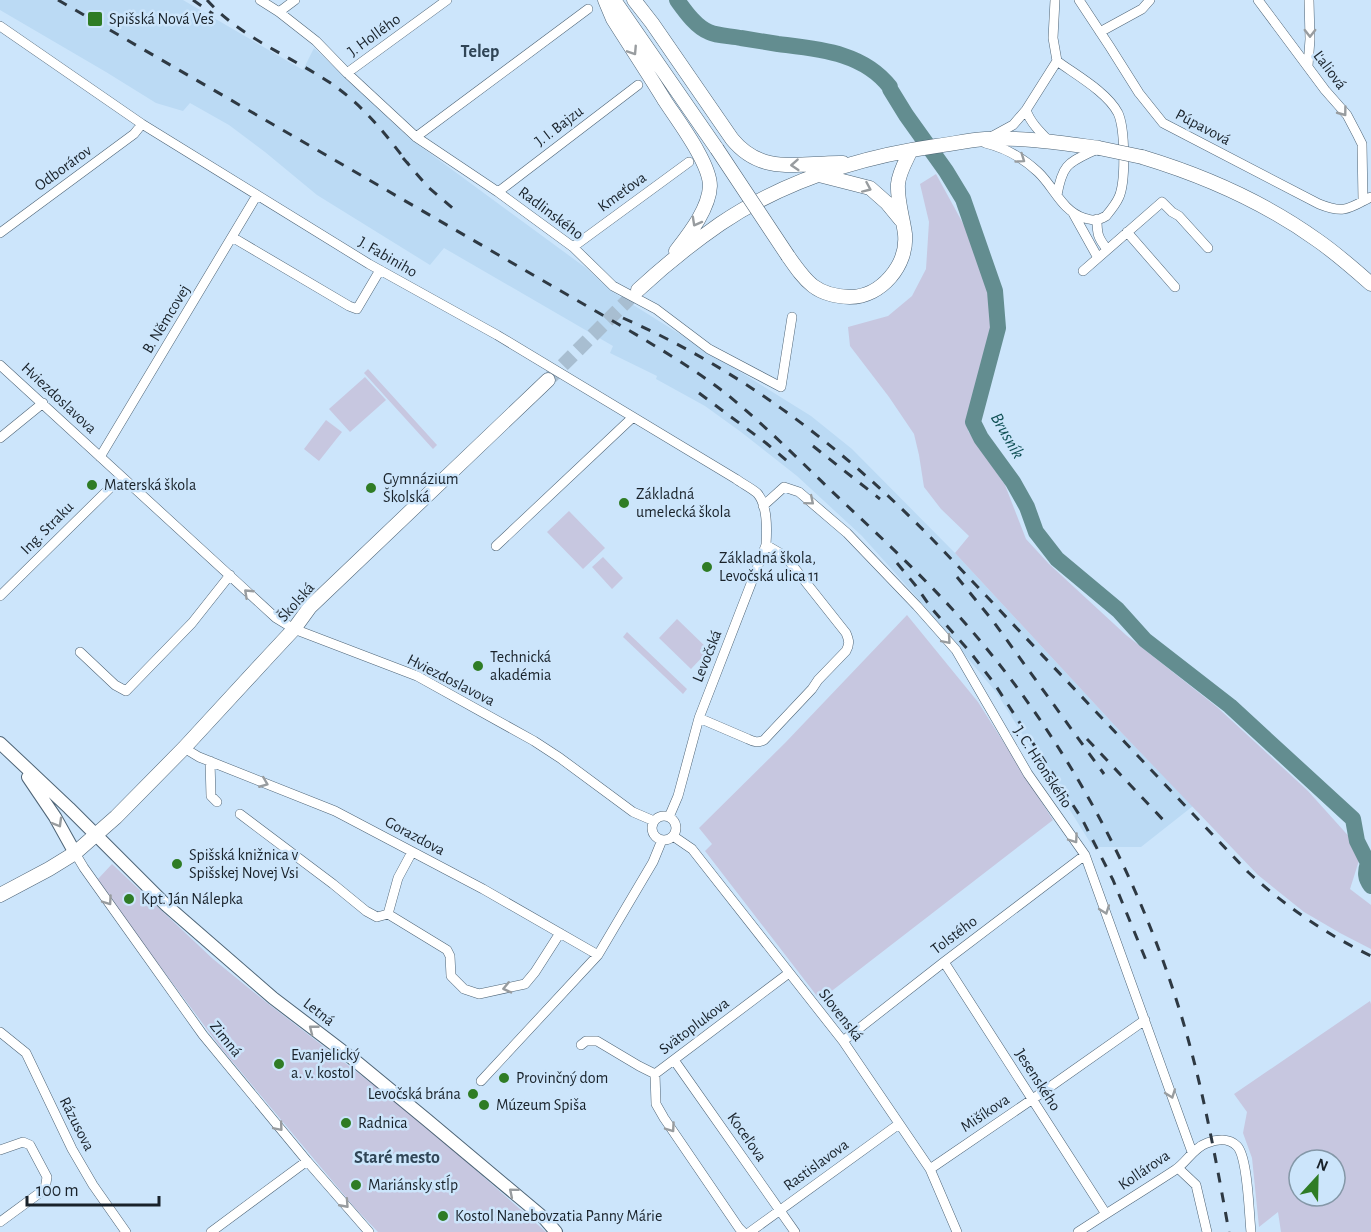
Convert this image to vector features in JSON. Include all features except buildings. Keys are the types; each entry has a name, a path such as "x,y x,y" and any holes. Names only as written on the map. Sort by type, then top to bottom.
{"main road":[{"path":"605,0 613,19 696,148 709,176 708,197 695,225 666,265"},
{"path":"614,0 804,278 822,292 835,297 856,297 874,290 894,273 904,248 905,235 898,181 912,149"},
{"path":"634,0 732,139 744,152 766,163 780,165 854,163"},
{"path":"638,290 666,265 720,224 764,198 798,183 854,163 912,149 980,140 1049,141 1098,148 1173,166 1217,183 1274,212 1318,241 1371,284"},
{"path":"819,175 870,188 887,202 902,222"},
{"name":"Školská","path":"0,895 75,853 116,817 184,748 294,629 310,607 548,380"}],"street":[{"name":"Radlinského","path":"260,0 316,41 416,137 498,192 573,247 613,286 656,309 709,349 781,387 792,317"},
{"path":"279,12 295,0"},
{"name":"J. Hollého","path":"347,73 447,0"},
{"path":"980,140 1013,125 1026,110 1057,61 1053,38 1055,0"},
{"name":"Púpavová","path":"1079,0 1139,93 1163,123 1319,204 1343,210 1367,199"},
{"path":"1100,32 1142,9 1150,0"},
{"name":"Ľaliová","path":"1258,0 1325,90 1347,115 1362,144 1367,199"},
{"path":"1308,66 1309,0"},
{"path":"416,137 588,9"},
{"name":"J. Fabiniho","path":"0,26 142,124 257,195 380,270 497,335 743,484 757,494 763,506"},
{"path":"1057,61 1106,98 1118,112 1122,128 1124,163 1120,196 1106,216 1093,220 1072,213"},
{"name":"J. I. Bajzu","path":"498,192 638,85"},
{"path":"1026,110 1037,128 1049,141"},
{"name":"Odborárov","path":"0,233 134,134 142,124"},
{"path":"980,140 1011,152 1024,160 1048,183 1072,213 1098,258"},
{"path":"1057,195 1060,179 1070,162 1098,148"},
{"name":"Kmeťova","path":"573,247 689,162"},
{"name":"B. Němcovej","path":"100,457 257,195"},
{"path":"1083,271 1162,202 1179,216 1208,248"},
{"path":"1097,219 1098,238 1107,249"},
{"path":"1127,232 1175,287"},
{"path":"232,237 357,309 380,270"},
{"name":"Hviezdoslavova","path":"0,365 276,618 294,629 422,679 534,741 633,812 654,821"},
{"path":"0,438 43,404"},
{"path":"496,546 633,417"},
{"name":"Ing. Straku","path":"0,596 115,483"},
{"name":"J. C. Hronského","path":"763,506 784,487 799,492 848,533 956,650 1028,774 1085,855 1192,1152"},
{"name":"Levočská","path":"669,818 678,796 699,718 766,545 768,526 763,506"},
{"path":"699,718 755,742 760,742 812,689 849,646 846,633 785,556 766,545"},
{"path":"80,652 115,685 126,691 192,623 230,575"},
{"path":"0,743 16,759 55,817 75,853"},
{"name":"Gorazdova","path":"184,748 199,757 334,811 483,889 598,955"},
{"name":"Letná","path":"16,759 166,905 273,998 448,1137 544,1218 556,1232"},
{"path":"210,761 211,796 217,802"},
{"path":"240,814 366,911 377,917 388,914 447,950 450,956 451,976 464,989 479,994 525,984 560,933"},
{"path":"661,817 669,818 675,826 673,836 662,840 653,833 654,821 661,817"},
{"name":"Slovenská","path":"673,836 692,849 843,1041 930,1168 957,1232"},
{"path":"481,1081 598,955 653,862 662,840"},
{"path":"388,914 398,878 412,852"},
{"name":"Zimná","path":"75,853 203,1035 369,1232"},
{"name":"Tolstého","path":"843,1041 1085,855"},
{"name":"Jesenského","path":"944,962 1106,1214"},
{"name":"Svätoplukova","path":"580,1045 586,1041 597,1041 655,1074 789,973"},
{"name":"Mišíkova","path":"930,1168 1145,1020"},
{"name":"Rázusova","path":"0,1032 26,1053 72,1149 93,1185 126,1232"},
{"name":"Koceľova","path":"674,1060 795,1232"},
{"path":"655,1074 656,1104 742,1232"},
{"name":"Rastislavova","path":"750,1232 899,1124"},
{"name":"Kollárova","path":"1078,1232 1178,1168 1192,1152 1207,1143 1229,1140 1243,1155 1251,1232"},
{"path":"0,1150 22,1142 30,1145 47,1177 45,1188 0,1222"},
{"path":"211,1232 307,1161"},
{"path":"1178,1168 1196,1185 1207,1232"}],"shaded area":[{"path":"0,0 183,0 303,70 314,48 409,138 586,268 611,291 811,416 852,449 955,553 1118,729 1193,806 1141,847 1093,847 996,692 913,593 862,536 797,476 741,432 705,406 656,379 657,376 610,353 613,346 444,248 430,265 317,195 229,125 190,103 183,111 156,103 0,10"},
{"path":"936,174 971,238 996,318 968,431 1005,485 1026,539 1049,564 1126,635 1217,707 1308,791 1362,851 1350,889 1371,905 1371,949 1304,912 1258,875 1118,729 955,553 969,536 941,509 924,487 914,434 850,346 848,327 888,316 912,296 926,269 929,222 920,184"},
{"path":"368,369 437,445 433,449 364,373"},
{"path":"365,377 386,400 350,432 329,409"},
{"path":"326,420 342,432 319,461 304,449"},
{"path":"569,511 605,548 583,569 547,532"},
{"path":"603,557 623,578 612,589 592,567"},
{"path":"907,615 978,702 1053,820 820,1000 705,851 712,844 699,828 785,743"},
{"path":"677,619 709,650 691,669 659,638"},
{"path":"627,632 687,689 683,694 623,637"},
{"path":"112,864 213,959 419,1120 546,1232 378,1232 355,1208 221,1048 118,910 98,879"},
{"path":"1370,1001 1371,1232 1281,1232 1278,1212 1259,1227 1252,1158 1243,1133 1247,1112 1234,1094"}],"waterway":[{"name":"Brusník","path":"677,0 695,23 704,30 720,35 839,54 867,66 890,87 906,115 963,199 995,291 998,328 973,422 981,438 1013,482 1027,507 1036,532 1057,559 1118,610 1145,640 1230,706 1353,819 1357,841 1368,863 1366,875 1371,886"}],"tunnel":[{"path":"548,380 638,290"}],"railway":[{"path":"58,0 630,331 701,375 769,431 949,605 982,643 1046,728 1101,820 1125,868 1165,967 1190,1044 1203,1097 1229,1232"},
{"path":"193,0 213,14"},
{"path":"207,0 234,25 341,91 372,120 409,165"},
{"path":"403,158 428,187 456,211"},
{"path":"623,318 710,362 750,387 828,444 865,475 935,542 1248,872 1306,918 1371,956"},
{"path":"699,393 792,465"},
{"path":"813,446 880,499"},
{"path":"897,563 994,683 1082,819 1113,880 1148,965"},
{"path":"957,577 993,621 1104,774"},
{"path":"1087,739 1167,824"}],"place":[{"name":"Spišská Nová Ves","path":"95,19"},
{"name":"Materská škola","path":"92,485"},
{"name":"Gymnázium Školská","path":"371,488"},
{"name":"Základná umelecká škola","path":"624,503"},
{"name":"Základná škola, Levočská ulica 11","path":"707,567"},
{"name":"Technická akadémia","path":"478,666"},
{"name":"Spišská knižnica v Spišskej Novej Vsi","path":"177,864"},
{"name":"Kpt. Ján Nálepka","path":"129,899"},
{"name":"Evanjelický a. v. kostol","path":"279,1064"},
{"name":"Provinčný dom","path":"504,1078"},
{"name":"Levočská brána","path":"473,1094"},
{"name":"Múzeum Spiša","path":"484,1105"},
{"name":"Radnica","path":"346,1123"},
{"name":"Mariánsky stĺp","path":"356,1185"},
{"name":"Kostol Nanebovzatia Panny Márie","path":"443,1216"}],"district":[{"name":"Telep","path":"480,52"},
{"name":"Staré mesto","path":"397,1158"}]}
